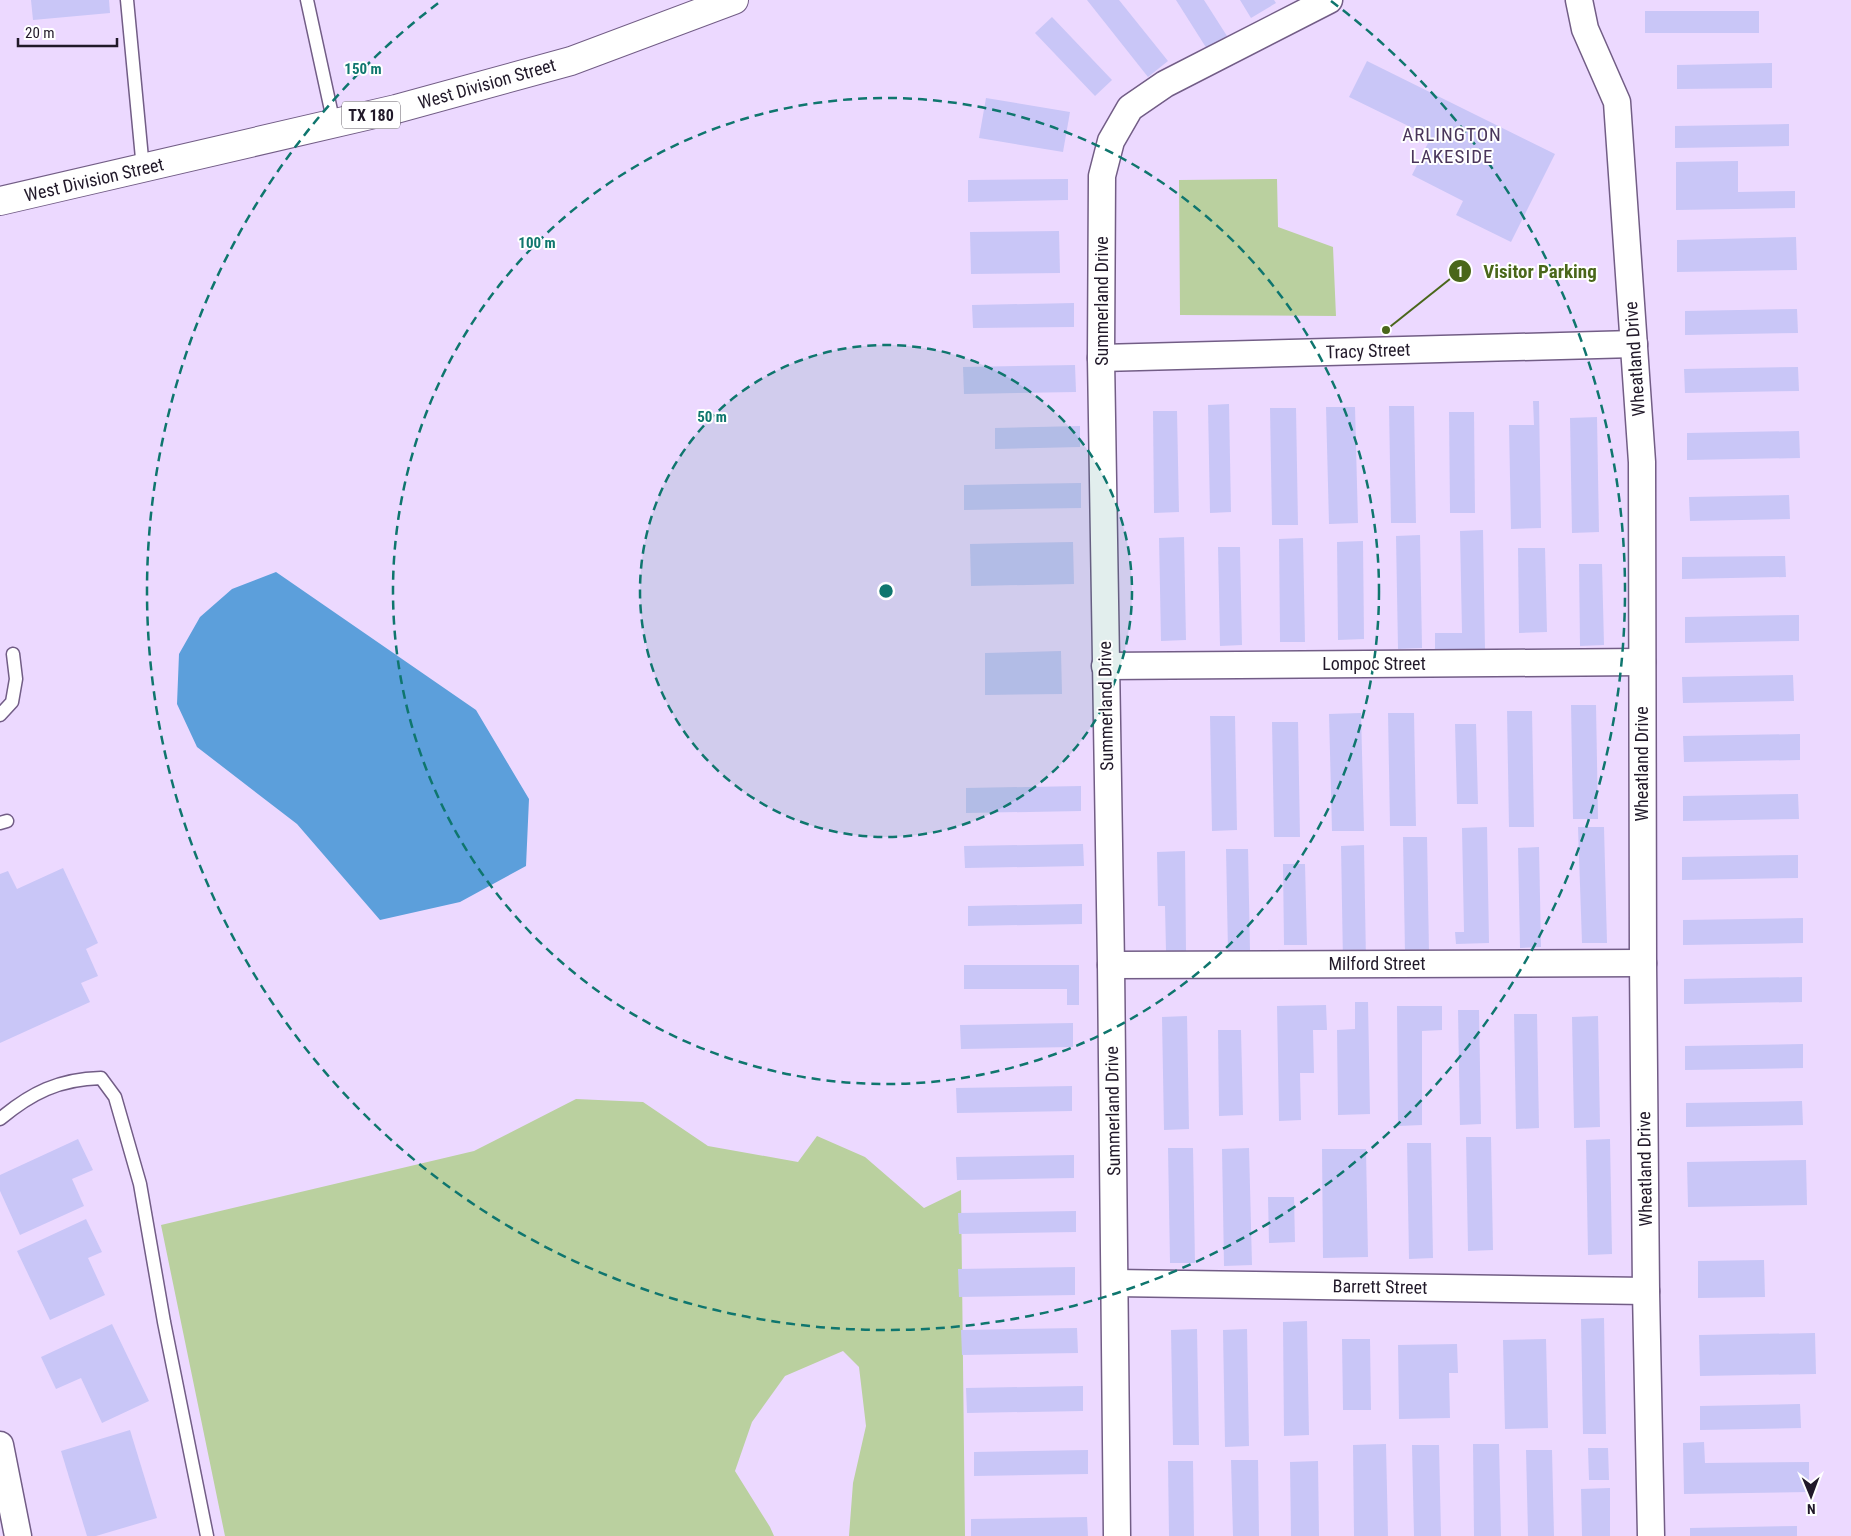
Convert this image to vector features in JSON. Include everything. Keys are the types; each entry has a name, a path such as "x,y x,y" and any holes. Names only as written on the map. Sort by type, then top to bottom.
{"main road":[{"name":"West Division Street","path":"0,201 396,110 571,61 734,0"}],"street":[{"name":"Summerland Drive","path":"1117,1536 1111,965 1101,358 1102,176 1111,141 1130,108 1165,84 1328,0"},
{"name":"Wheatland Drive","path":"1579,0 1585,29 1617,102 1642,462 1643,963 1646,1291 1651,1536"},
{"name":"Tracy Street","path":"1101,358 1634,344"},
{"name":"Lompoc Street","path":"1105,666 1642,662"},
{"name":"Milford Street","path":"1111,965 1643,963"},
{"name":"Barrett Street","path":"1115,1283 1646,1291"},
{"path":"0,1445 18,1536"}],"lane":[{"path":"127,0 143,168"},
{"path":"307,0 334,124"},
{"path":"0,715 12,702 16,679 13,654"},
{"path":"0,1119 12,1109 48,1087 81,1079 101,1078 115,1097 140,1184 164,1322 207,1536"}],"green space":[{"path":"1277,179 1278,227 1333,247 1336,316 1180,315 1179,180"},
{"path":"576,1099 643,1102 708,1146 798,1162 817,1136 865,1157 924,1208 961,1190 965,1536 849,1536 853,1483 866,1426 859,1367 843,1351 785,1376 752,1422 735,1471 774,1536 225,1536 161,1225 474,1151"}],"water":[{"path":"276,572 476,710 529,799 526,866 460,902 380,920 297,824 197,747 177,704 179,654 200,617 232,589"}],"building":[{"path":"31,0 109,0 110,13 33,20"},
{"path":"1087,0 1119,0 1168,61 1148,77"},
{"path":"1176,0 1204,0 1227,36 1207,49"},
{"path":"1240,0 1274,0 1276,3 1251,18"},
{"path":"1645,11 1759,11 1759,33 1645,33"},
{"path":"1052,17 1112,80 1095,96 1035,33"},
{"path":"1367,61 1555,154 1511,242 1456,215 1463,201 1412,175 1431,137 1349,97"},
{"path":"1772,63 1772,88 1677,89 1677,65"},
{"path":"986,98 1070,112 1063,152 979,138"},
{"path":"1789,124 1789,146 1675,148 1675,126"},
{"path":"1738,161 1738,192 1795,191 1795,208 1676,210 1676,162"},
{"path":"1068,179 1068,200 968,202 968,180"},
{"path":"1059,231 1060,273 971,274 970,232"},
{"path":"1796,237 1797,270 1677,272 1677,240"},
{"path":"1074,303 1074,327 973,328 972,305"},
{"path":"1797,309 1798,333 1685,335 1685,311"},
{"path":"1075,365 1076,392 964,394 963,367"},
{"path":"1798,367 1799,391 1685,393 1684,369"},
{"path":"1533,401 1539,401 1541,528 1511,529 1509,425 1534,425"},
{"path":"1229,404 1231,512 1210,513 1208,405"},
{"path":"1389,406 1414,406 1416,523 1391,523"},
{"path":"1326,407 1355,407 1358,523 1329,524"},
{"path":"1270,408 1296,408 1298,525 1272,525"},
{"path":"1153,411 1177,411 1179,512 1154,513"},
{"path":"1449,412 1474,412 1475,513 1450,513"},
{"path":"1597,417 1599,532 1572,533 1570,418"},
{"path":"1080,426 1080,447 995,449 995,428"},
{"path":"1799,431 1800,458 1687,460 1687,433"},
{"path":"1081,483 1081,508 964,510 964,485"},
{"path":"1789,495 1790,519 1690,521 1689,497"},
{"path":"1483,530 1485,650 1435,651 1435,633 1462,633 1460,531"},
{"path":"1420,535 1422,648 1398,649 1396,536"},
{"path":"1184,537 1186,640 1161,641 1159,538"},
{"path":"1303,538 1305,642 1280,642 1279,539"},
{"path":"1363,541 1364,639 1338,640 1337,542"},
{"path":"1073,542 1074,584 971,586 970,544"},
{"path":"1218,547 1240,547 1242,645 1220,646"},
{"path":"1518,548 1545,548 1547,632 1519,633"},
{"path":"1785,556 1786,577 1682,579 1682,557"},
{"path":"1579,564 1602,564 1604,645 1580,646"},
{"path":"1799,615 1799,641 1685,643 1685,617"},
{"path":"1061,651 1062,694 985,695 985,653"},
{"path":"1793,675 1794,701 1683,703 1682,677"},
{"path":"1571,705 1596,705 1598,819 1573,819"},
{"path":"1507,711 1532,711 1534,827 1509,827"},
{"path":"1361,713 1364,831 1332,831 1329,714"},
{"path":"1388,713 1414,713 1416,826 1390,826"},
{"path":"1210,716 1235,716 1237,830 1212,831"},
{"path":"1272,722 1298,722 1300,837 1274,837"},
{"path":"1455,724 1476,724 1478,804 1457,804"},
{"path":"1800,734 1800,760 1684,762 1683,736"},
{"path":"1081,786 1081,811 966,813 966,788"},
{"path":"1798,794 1799,819 1683,821 1683,796"},
{"path":"1487,827 1489,943 1456,944 1455,932 1464,932 1462,828"},
{"path":"1578,827 1604,827 1607,943 1582,943"},
{"path":"1403,837 1427,837 1429,953 1405,953"},
{"path":"1083,844 1084,866 965,868 964,846"},
{"path":"1364,845 1366,962 1343,963 1341,846"},
{"path":"1539,847 1541,947 1520,948 1518,848"},
{"path":"1226,849 1248,849 1250,951 1228,952"},
{"path":"1185,851 1186,951 1166,951 1165,906 1158,906 1157,852"},
{"path":"1798,855 1798,878 1682,880 1682,857"},
{"path":"1283,864 1305,864 1307,945 1284,945"},
{"path":"63,868 98,943 86,949 98,976 81,983 90,1002 0,1043 0,874 8,871 17,889"},
{"path":"1082,904 1082,924 968,926 968,906"},
{"path":"1803,918 1803,943 1683,945 1683,920"},
{"path":"964,965 1079,965 1079,1005 1067,1005 1067,989 964,989"},
{"path":"1802,977 1802,1002 1684,1004 1684,979"},
{"path":"1355,1002 1368,1002 1370,1114 1338,1115 1337,1030 1355,1029"},
{"path":"1326,1005 1327,1030 1313,1030 1314,1073 1300,1073 1301,1120 1279,1121 1277,1006"},
{"path":"1397,1006 1442,1006 1442,1030 1422,1031 1422,1125 1398,1126"},
{"path":"1458,1010 1479,1010 1481,1124 1460,1125"},
{"path":"1514,1014 1537,1014 1539,1128 1516,1129"},
{"path":"1187,1016 1189,1129 1164,1130 1162,1017"},
{"path":"1598,1016 1600,1127 1574,1128 1572,1017"},
{"path":"1073,1023 1073,1047 961,1049 960,1025"},
{"path":"1218,1030 1241,1030 1243,1115 1219,1116"},
{"path":"1803,1044 1803,1068 1685,1070 1685,1046"},
{"path":"1072,1086 1072,1111 957,1113 956,1088"},
{"path":"1802,1101 1803,1125 1686,1127 1686,1103"},
{"path":"1466,1137 1491,1137 1493,1250 1468,1251"},
{"path":"78,1139 93,1170 72,1179 84,1206 20,1235 0,1191 0,1175"},
{"path":"1610,1139 1612,1254 1588,1255 1586,1140"},
{"path":"1407,1143 1431,1143 1433,1258 1409,1259"},
{"path":"1168,1148 1193,1148 1195,1263 1170,1263"},
{"path":"1249,1148 1252,1265 1224,1266 1222,1149"},
{"path":"1322,1149 1366,1149 1368,1257 1323,1258"},
{"path":"1074,1155 1074,1178 957,1180 956,1157"},
{"path":"1806,1160 1807,1205 1688,1207 1687,1162"},
{"path":"1268,1197 1294,1197 1295,1242 1269,1243"},
{"path":"1076,1211 1076,1232 959,1234 958,1213"},
{"path":"86,1219 102,1252 88,1258 105,1295 50,1320 17,1251"},
{"path":"1764,1260 1765,1297 1698,1298 1698,1261"},
{"path":"1075,1267 1075,1295 959,1297 958,1269"},
{"path":"1604,1318 1606,1434 1583,1434 1581,1319"},
{"path":"1307,1321 1309,1435 1284,1436 1283,1322"},
{"path":"112,1324 149,1401 102,1423 81,1378 56,1389 41,1357"},
{"path":"1077,1328 1078,1353 962,1355 961,1330"},
{"path":"1197,1329 1199,1445 1173,1445 1171,1330"},
{"path":"1247,1329 1249,1446 1225,1447 1223,1330"},
{"path":"1815,1333 1816,1374 1700,1376 1699,1335"},
{"path":"1342,1339 1370,1339 1371,1410 1343,1410"},
{"path":"1546,1339 1548,1428 1505,1429 1503,1340"},
{"path":"1457,1344 1458,1373 1449,1373 1450,1418 1399,1419 1398,1345"},
{"path":"1083,1386 1083,1411 967,1413 966,1388"},
{"path":"1800,1404 1801,1428 1700,1430 1700,1406"},
{"path":"130,1430 157,1518 96,1536 87,1536 61,1451"},
{"path":"1704,1442 1705,1463 1809,1462 1809,1492 1684,1494 1683,1443"},
{"path":"1386,1444 1388,1536 1354,1536 1353,1445"},
{"path":"1473,1444 1499,1444 1501,1536 1474,1536"},
{"path":"1412,1445 1439,1445 1441,1536 1414,1536"},
{"path":"1588,1448 1608,1448 1609,1480 1589,1480"},
{"path":"1088,1450 1088,1474 974,1476 974,1452"},
{"path":"1526,1450 1552,1450 1554,1536 1528,1536"},
{"path":"1231,1460 1258,1460 1259,1536 1233,1536"},
{"path":"1168,1461 1193,1461 1194,1536 1169,1536"},
{"path":"1318,1461 1319,1536 1291,1536 1290,1462"},
{"path":"1610,1488 1610,1536 1582,1536 1581,1489"},
{"path":"1087,1517 1088,1536 971,1536 971,1519"},
{"path":"1797,1526 1797,1536 1690,1536 1690,1528"}],"place":[{"name":"Visitor Parking","path":"1386,330"}],"district":[{"name":"ARLINGTON LAKESIDE","path":"1452,145"}]}
